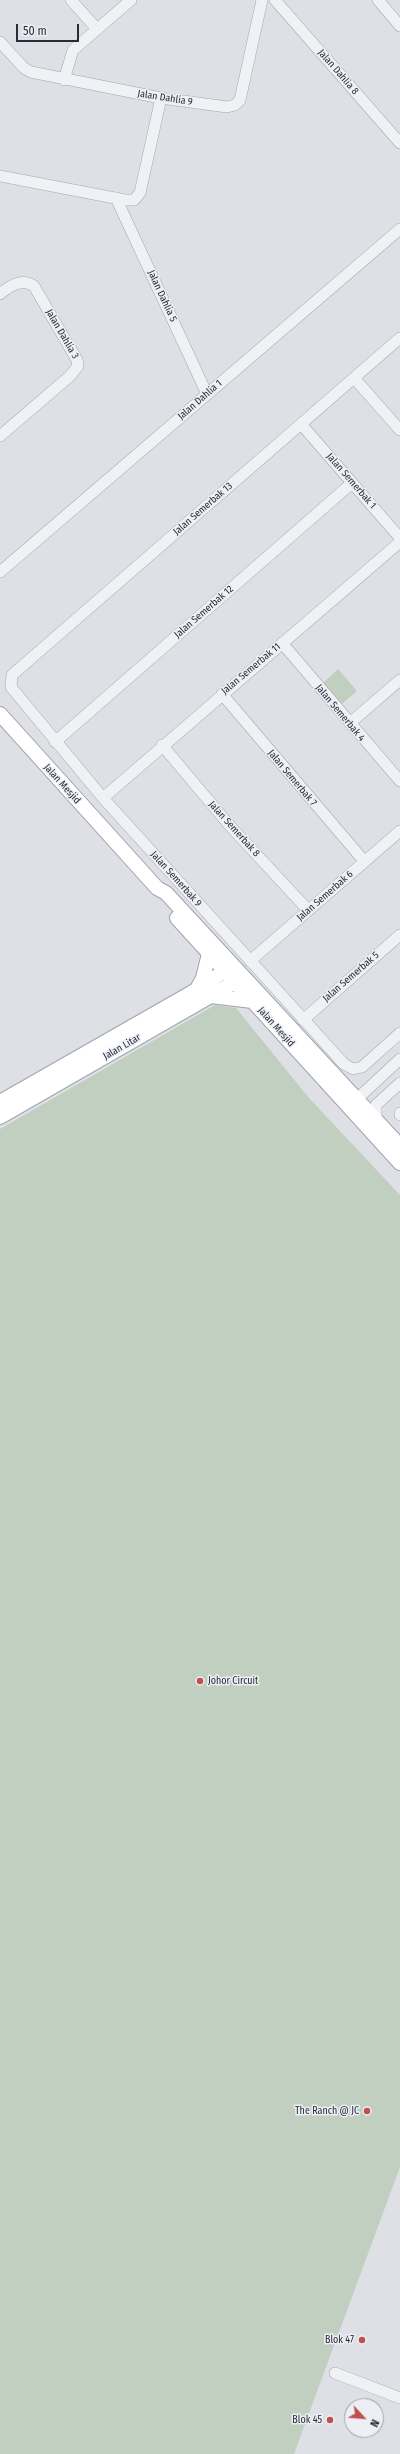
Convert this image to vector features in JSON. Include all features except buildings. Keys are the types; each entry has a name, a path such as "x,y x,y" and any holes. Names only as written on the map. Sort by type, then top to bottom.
{"main road":[{"name":"Jalan Mesjid","path":"0,714 157,888 166,893 240,979 357,1099 400,1146"},
{"name":"Jalan Mesjid","path":"157,888 160,897 209,954 230,968"},
{"path":"197,989 209,954"},
{"name":"Jalan Litar","path":"0,1102 197,989 230,968"},
{"name":"Jalan Mesjid","path":"240,979 252,1001 400,1163"},
{"name":"Jalan Litar","path":"0,1117 240,979"},
{"path":"211,996 252,1001"}],"street":[{"path":"71,0 97,29"},
{"path":"64,80 71,52 131,0"},
{"name":"Jalan Dahlia 9","path":"0,42 26,70 64,80 161,98 227,107 235,105 240,100 262,0"},
{"name":"Jalan Dahlia 8","path":"276,0 400,143"},
{"path":"378,0 400,26"},
{"path":"0,176 129,200 139,195 161,98"},
{"name":"Jalan Dahlia 5","path":"116,198 207,394"},
{"name":"Jalan Dahlia 1","path":"0,572 400,229"},
{"name":"Jalan Dahlia 3","path":"0,294 9,286 22,282 34,286 77,360 78,366 70,376 0,436"},
{"name":"Jalan Semerbak 13","path":"10,682 12,675 400,338"},
{"path":"354,378 400,430"},
{"name":"Jalan Semerbak 1","path":"301,424 400,538"},
{"name":"Jalan Semerbak 12","path":"55,742 352,483"},
{"name":"Jalan Semerbak 11","path":"103,798 162,745 400,542"},
{"name":"Jalan Semerbak 4","path":"282,643 400,781"},
{"path":"350,723 400,680"},
{"name":"Jalan Semerbak 9","path":"10,682 11,687 55,742 103,798 344,1064 353,1069 362,1067 400,1033"},
{"name":"Jalan Semerbak 7","path":"222,694 364,861"},
{"name":"Jalan Semerbak 8","path":"162,745 230,826 308,910"},
{"name":"Jalan Semerbak 6","path":"250,962 364,861 400,832"},
{"name":"Jalan Semerbak 5","path":"303,1020 400,935"},
{"path":"354,1114 357,1099 400,1059"},
{"path":"378,1079 376,1088 377,1091 390,1092"},
{"path":"376,1120 376,1105 400,1083"},
{"path":"335,2373 400,2398"}],"green space":[{"path":"338,669 357,691 342,704 323,683"},
{"name":"Johor Circuit","path":"215,1005 236,1008 309,1098 400,1195 400,2167 294,2454 0,2454 0,1129"}],"place":[{"name":"Johor Circuit","path":"200,1681"},
{"name":"The Ranch @ JC","path":"367,2111"},
{"name":"Blok 47","path":"362,2340"},
{"name":"Blok 45","path":"330,2420"}]}
